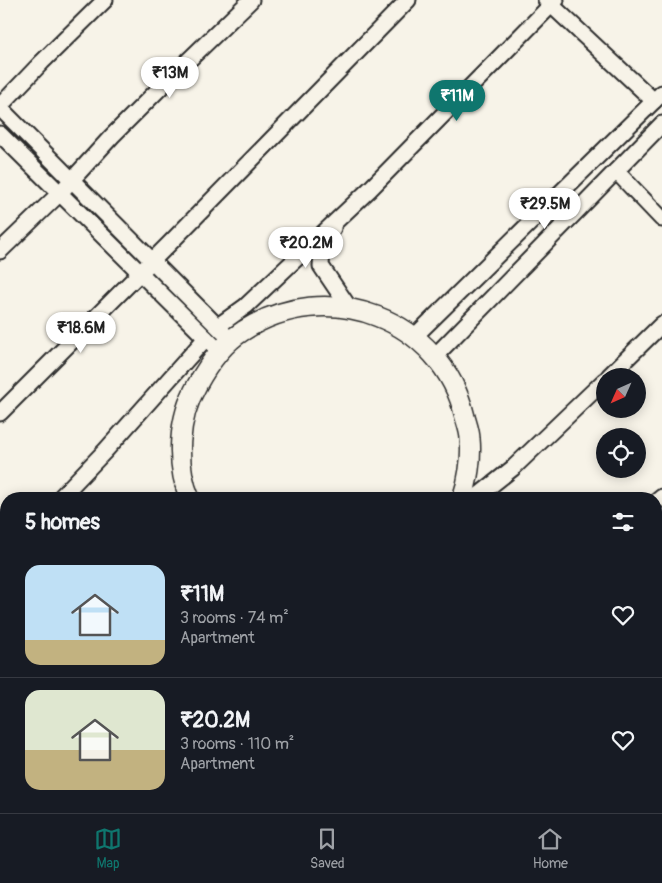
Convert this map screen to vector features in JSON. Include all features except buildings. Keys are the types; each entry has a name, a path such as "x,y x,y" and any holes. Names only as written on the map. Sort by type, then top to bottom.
{"street":[{"path":"0,93 93,0"},
{"path":"105,0 42,62 0,107 218,326 226,346"},
{"path":"0,251 60,193 164,84 251,0"},
{"path":"0,413 140,274 408,0"},
{"path":"218,326 246,306 370,189 551,2 658,97 414,337"},
{"path":"435,356 662,124"},
{"path":"0,134 206,338 226,346"},
{"path":"616,171 662,219"},
{"path":"336,220 322,249 321,266 350,309"},
{"path":"187,492 184,484 180,441 189,398 210,361 242,331 281,312 324,305 367,312 406,330 435,356 461,397 470,440 468,483 465,492"},
{"path":"617,368 662,324"},
{"path":"66,492 206,338"},
{"path":"483,492 513,468 596,389"}]}
